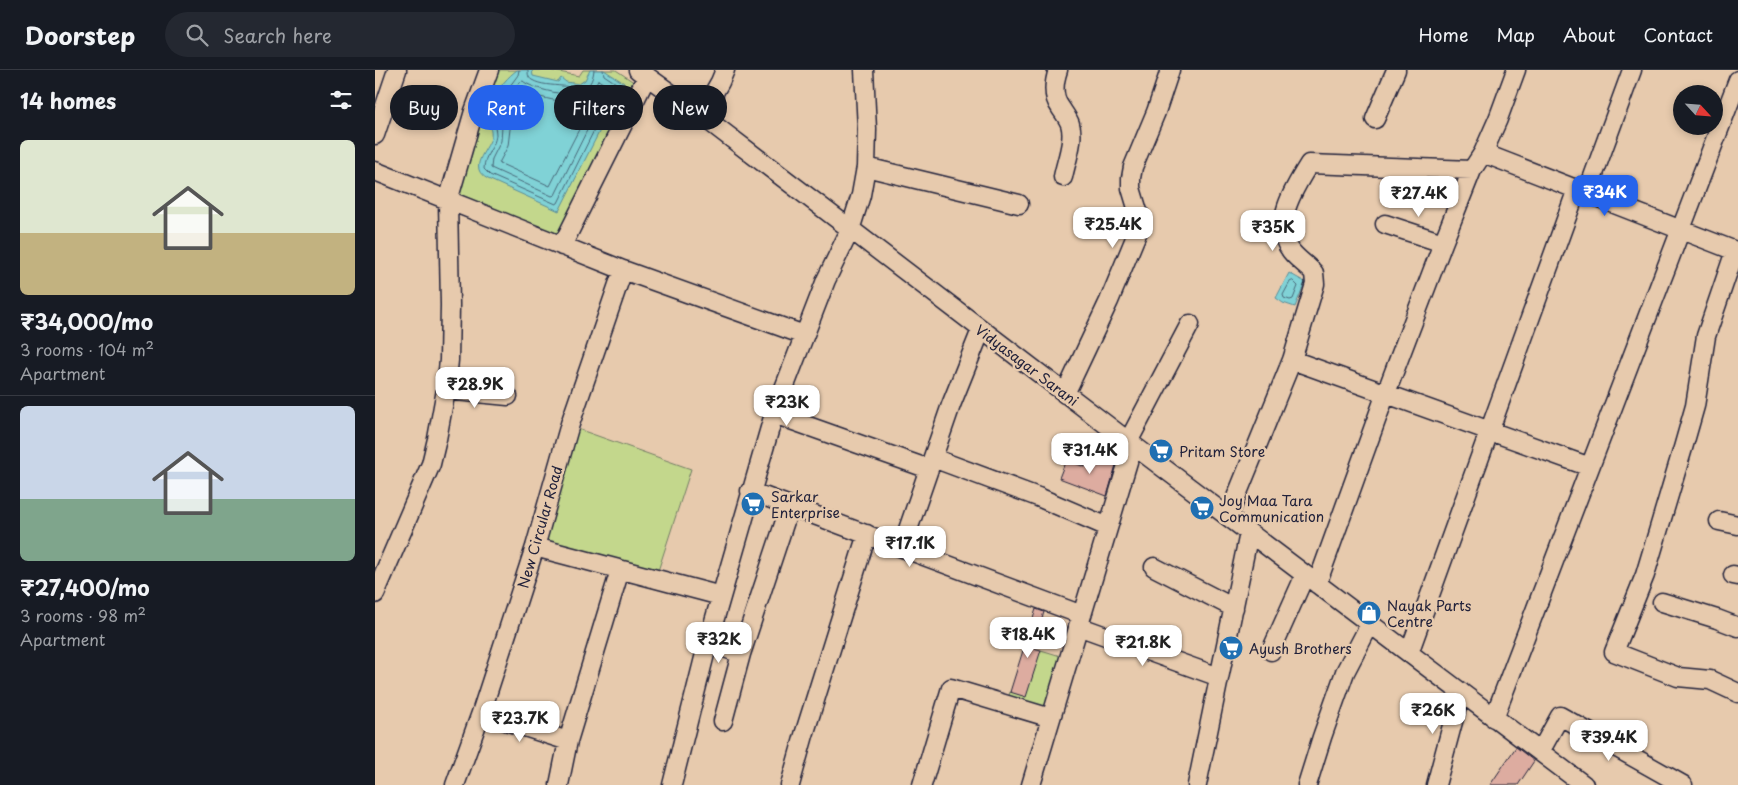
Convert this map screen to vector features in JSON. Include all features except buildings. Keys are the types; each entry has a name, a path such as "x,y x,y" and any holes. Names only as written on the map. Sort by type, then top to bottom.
{"street":[{"path":"375,135 397,70"},
{"path":"375,594 431,464 446,390 450,332 448,201 474,111 489,70"},
{"path":"718,85 725,70"},
{"path":"672,785 708,642 773,414 826,280 850,230 861,195 867,128 864,70"},
{"path":"1058,70 1054,95 1057,104 1070,122 1071,130 1063,177"},
{"path":"1065,394 1139,232 1139,218 1131,188 1133,167 1156,112 1170,70"},
{"path":"1375,119 1396,70"},
{"path":"1271,651 1311,580 1472,170 1483,153 1498,119 1516,70"},
{"path":"1409,653 1490,431 1582,191 1632,70"},
{"path":"562,246 643,73"},
{"name":"Vidyasagar Sarani","path":"643,73 659,85"},
{"path":"1494,718 1738,80"},
{"name":"Vidyasagar Sarani","path":"719,130 1065,394 1584,785"},
{"path":"1483,153 1737,251 1706,336 1695,406 1645,574 1614,652 1678,677 1711,680 1738,693"},
{"path":"1228,517 1292,360 1315,284 1315,278 1311,269 1291,251 1285,239 1283,228 1285,213 1299,179 1309,164 1472,170"},
{"path":"865,167 1019,204"},
{"path":"375,171 623,270 804,335"},
{"path":"1385,224 1443,243"},
{"name":"New Circular Road","path":"455,785 481,713 535,547 570,424 623,270"},
{"path":"1031,785 1131,443 1190,324"},
{"path":"902,548 951,405 981,330"},
{"path":"1292,360 1590,467"},
{"path":"446,390 508,396"},
{"path":"773,414 1038,497 1108,527"},
{"path":"750,491 867,534 1219,677"},
{"path":"723,721 741,654 790,506"},
{"path":"1719,521 1738,525"},
{"path":"1197,785 1249,533"},
{"path":"790,785 867,534"},
{"path":"535,547 721,596"},
{"path":"1154,567 1234,608"},
{"path":"559,785 568,741 620,570"},
{"path":"1661,602 1738,627"},
{"path":"1307,785 1345,672 1370,624"},
{"path":"708,642 741,654"},
{"path":"922,785 951,688 1051,718"},
{"path":"1437,785 1461,692"},
{"path":"481,713 568,741"},
{"path":"1540,752 1560,716 1683,785"}],"green space":[{"path":"494,70 549,70 579,76 583,70 616,70 635,83 634,85 554,85 554,130 612,130 560,239 457,196 476,130 544,130 544,85 490,85"},
{"path":"575,428 691,469 657,574 543,546"},
{"path":"1041,650 1067,658 1047,711 1008,700 1010,692"}],"water":[{"path":"517,70 532,70 533,76 558,82 561,78 566,82 579,84 585,80 590,70 604,70 624,83 623,85 554,85 554,130 600,130 559,211 488,179 479,170 480,159 491,138 491,130 544,130 544,85 502,85"},
{"path":"1289,273 1305,282 1295,307 1283,303 1276,298"}],"place":[{"name":"Pritam Store","path":"1161,451"},
{"name":"Sarkar Enterprise","path":"753,504"},
{"name":"Joy Maa Tara Communication","path":"1202,508"},
{"name":"Nayak Parts Centre","path":"1369,613"},
{"name":"Ayush Brothers","path":"1231,648"}]}
